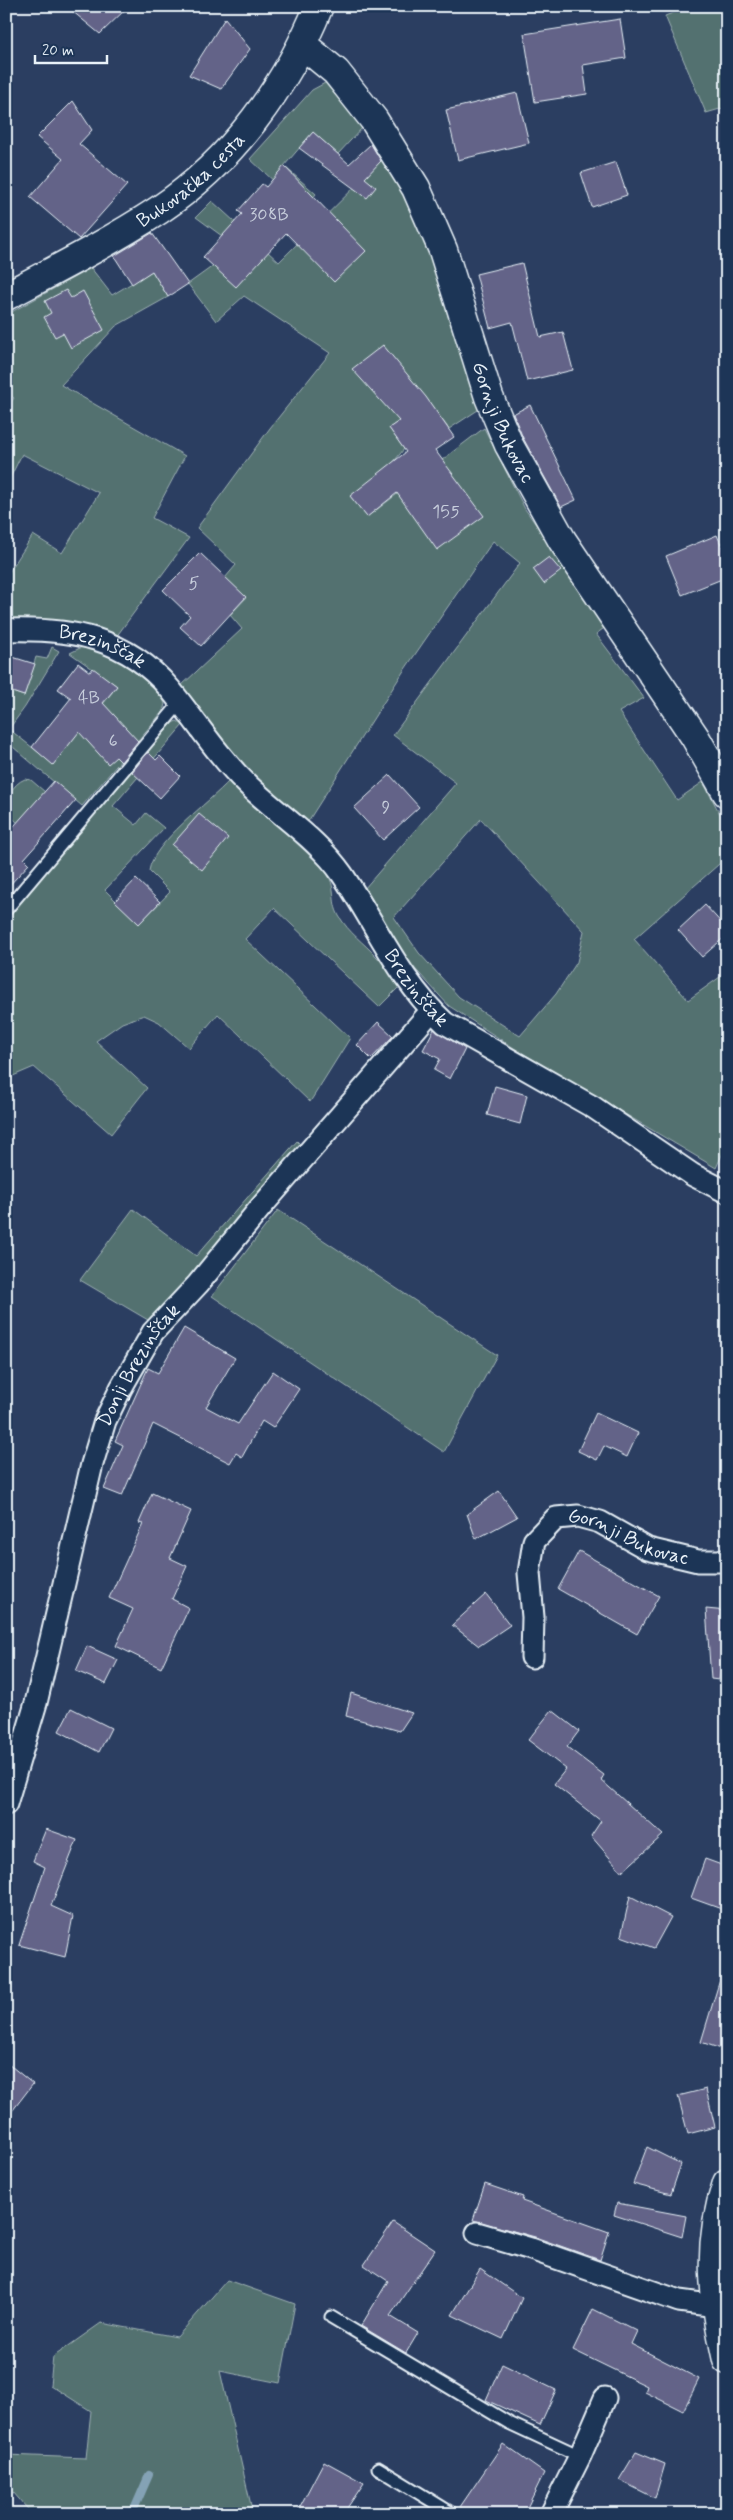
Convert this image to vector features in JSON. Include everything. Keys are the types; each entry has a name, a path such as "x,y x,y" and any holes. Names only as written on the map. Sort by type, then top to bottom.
{"street":[{"name":"Bukovačka cesta","path":"6,296 158,210 185,191 229,150 272,96 303,45 319,6"},
{"name":"Gornji Bukovac","path":"303,45 336,72 374,120 416,188 443,250 489,398 513,453 562,540 695,736 727,793"},
{"name":"Brezinščak","path":"6,630 41,629 95,638 123,650 145,665 169,688 221,756 246,783 328,856 342,874 408,982 445,1023 593,1107 693,1175 727,1192"},
{"name":"Donji Brezinščak","path":"6,1804 36,1704 92,1464 105,1421 121,1388 153,1332 198,1284 261,1207 432,1010"},
{"name":"Gornji Bukovac","path":"532,1657 533,1617 529,1573 534,1541 556,1518 578,1516 600,1522 648,1549 698,1561 727,1561"},
{"path":"727,2183 713,2244 712,2276 727,2360"},
{"path":"477,2232 531,2248 679,2301 716,2306"},
{"path":"551,2514 580,2456 605,2398"}],"lane":[{"path":"6,910 180,703"},
{"path":"332,2317 509,2423 580,2456"},
{"path":"378,2468 453,2514"}],"green space":[{"path":"690,6 727,6 727,107 706,113 665,16"},
{"path":"325,83 363,127 338,154 313,132 284,166 316,194 304,209 250,159 312,90"},
{"path":"385,157 429,248 450,323 481,408 449,429 428,401 389,428 404,449 392,464 351,497 367,517 484,428 525,509 607,626 596,634 644,698 619,712 677,800 703,782 727,827 727,857 634,939 688,1000 727,972 727,1144 716,1168 514,1048 449,1006 408,961 364,889 456,783 393,735 520,563 493,541 403,672 307,823 256,782 181,686 242,629 230,615 246,598 225,578 236,565 197,528 270,428 330,353 244,296 216,321 188,284 213,266 226,232 222,236 196,217 212,201 279,262","holes":["481,819 584,931 577,962 556,994 520,1036 459,997 419,953 394,917"]},
{"path":"91,268 112,295 152,271 168,297 116,326 61,385 185,456 152,518 189,538 116,637 6,622 6,577 33,535 62,553 99,493 22,454 6,486 6,409 14,398 6,392 6,315"},
{"path":"84,646 107,654 131,667 152,683 160,693 165,704 163,711 82,806 6,741 6,690 24,696 36,657 47,659 52,647 59,651 25,707 9,729 53,764 74,738 53,721 90,721 117,686 70,653"},
{"path":"177,721 183,725 113,806 136,825 146,813 164,828 105,890 139,924 170,892 149,871 160,848 183,823 230,780 325,870 333,888 336,910 339,916 401,985 379,1007 274,908 245,939 350,1038 310,1102 218,1014 189,1048 159,1022 144,1015 122,1023 96,1041 147,1088 111,1134 34,1067 6,1079 6,919 172,723"},
{"path":"25,779 31,780 45,792 18,823 6,812 6,807 13,788"},
{"path":"297,1141 303,1147 188,1278 148,1320 80,1280 133,1209 196,1256"},
{"path":"278,1210 497,1355 444,1452 212,1296"},
{"path":"227,2280 295,2304 280,2383 220,2371 253,2514 32,2514 13,2492 6,2500 6,2455 86,2458 91,2411 50,2385 53,2357 101,2323 177,2337"}],"building":[{"path":"66,6 129,6 100,34"},
{"path":"225,18 250,49 221,89 189,75"},
{"path":"620,19 626,58 583,65 587,94 535,102 524,34"},
{"path":"517,93 529,143 458,160 446,110"},
{"path":"73,101 92,130 79,144 127,185 79,239 30,197 63,159 37,137"},
{"path":"313,132 349,164 371,144 381,161 365,178 376,187 367,198 299,148"},
{"path":"616,162 627,195 592,207 581,173"},
{"path":"284,166 366,251 334,282 286,233 236,287 203,257 242,214 238,211 262,184 266,187"},
{"path":"152,233 188,284 168,297 152,271 132,284 114,256"},
{"path":"522,263 540,337 563,332 573,370 527,381 512,322 490,328 476,274"},
{"path":"66,290 71,298 83,291 104,330 71,348 63,333 55,337 44,317 51,313 45,301"},
{"path":"383,345 426,397 454,437 435,450 484,516 437,550 397,493 367,517 350,496 406,452 389,428 399,421 352,369"},
{"path":"530,405 576,500 561,507 523,438 513,414"},
{"path":"717,535 727,558 727,577 682,595 666,556"},
{"path":"200,553 246,597 201,646 180,627 190,616 163,590"},
{"path":"549,557 561,571 544,584 533,569"},
{"path":"6,655 35,664 24,696 6,690"},
{"path":"78,663 90,672 93,668 117,686 103,703 138,741 121,762 116,757 108,764 79,732 53,765 32,747 71,698 58,689"},
{"path":"148,752 156,760 160,756 180,776 160,798 132,772"},
{"path":"390,775 419,807 383,840 354,808"},
{"path":"54,781 76,800 24,859 29,864 6,889 6,835"},
{"path":"199,814 228,838 202,870 172,845"},
{"path":"136,879 160,902 139,924 115,901"},
{"path":"705,905 727,929 727,935 702,957 678,930"},
{"path":"378,1022 393,1036 371,1059 357,1045"},
{"path":"434,1029 465,1049 450,1079 434,1070 440,1059 423,1050"},
{"path":"495,1086 527,1095 520,1124 487,1115"},
{"path":"184,1328 235,1358 206,1407 238,1424 273,1371 299,1389 273,1428 262,1421 242,1457 236,1453 230,1463 153,1424 122,1496 104,1489 123,1445 115,1441 148,1368 158,1373"},
{"path":"596,1413 638,1433 627,1457 604,1446 597,1460 578,1451"},
{"path":"499,1491 517,1517 476,1539 467,1514"},
{"path":"152,1493 191,1511 170,1558 187,1566 172,1599 189,1608 161,1668 116,1646 133,1609 109,1598 143,1524 139,1523"},
{"path":"579,1551 659,1596 637,1634 558,1589"},
{"path":"486,1594 510,1625 479,1646 452,1625"},
{"path":"706,1609 727,1611 727,1629 719,1680 711,1679"},
{"path":"87,1646 118,1660 106,1684 76,1671"},
{"path":"351,1693 412,1713 400,1731 346,1716"},
{"path":"71,1708 111,1728 99,1752 59,1731"},
{"path":"552,1710 579,1731 567,1747 604,1775 601,1780 663,1835 622,1872 591,1836 601,1821 554,1784 566,1769 528,1740"},
{"path":"46,1829 77,1840 51,1906 73,1916 65,1957 19,1945 45,1867 33,1861"},
{"path":"705,1859 727,1867 727,1911 691,1898"},
{"path":"630,1896 671,1917 654,1948 621,1936"},
{"path":"722,1973 727,1974 727,2051 701,2042"},
{"path":"6,2062 33,2084 6,2119"},
{"path":"706,2089 715,2127 688,2134 678,2096"},
{"path":"647,2147 681,2164 671,2194 633,2184"},
{"path":"485,2184 523,2197 522,2201 609,2232 600,2260 535,2237 473,2220"},
{"path":"617,2203 686,2216 682,2237 614,2215"},
{"path":"393,2222 435,2250 390,2316 418,2333 406,2353 361,2326 388,2281 364,2265"},
{"path":"480,2269 522,2298 503,2339 452,2315"},
{"path":"593,2309 637,2331 631,2344 699,2379 683,2411 645,2392 647,2386 573,2350"},
{"path":"502,2364 556,2390 540,2425 486,2400"},
{"path":"503,2444 544,2473 524,2514 471,2514 460,2507"},
{"path":"636,2452 665,2464 655,2498 619,2480"},
{"path":"324,2461 364,2483 343,2514 296,2514"}],"waterway":[{"path":"132,2514 149,2475"}]}
